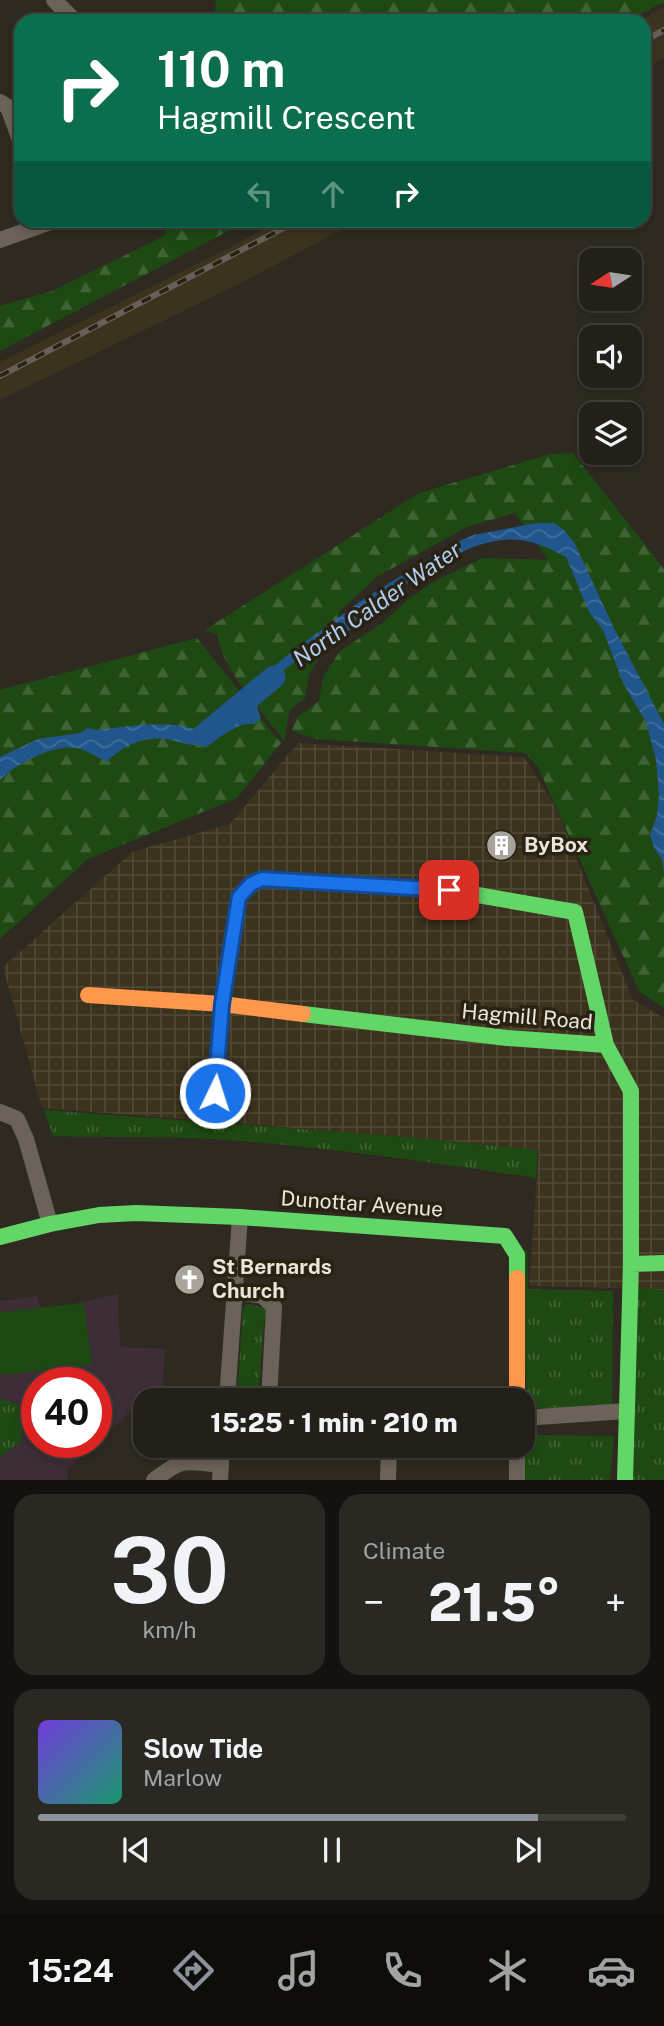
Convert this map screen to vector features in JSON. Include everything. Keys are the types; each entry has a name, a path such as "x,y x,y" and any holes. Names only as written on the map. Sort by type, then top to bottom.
{"street":[{"path":"54,0 68,14"},
{"path":"0,102 8,107 14,124"},
{"path":"0,240 34,228"},
{"path":"215,1093 222,1004 239,897 251,884 262,879 449,890 575,912 606,1045"},
{"name":"Hagmill Road","path":"88,995 222,1004 507,1038 606,1045 631,1091 631,1264 625,1480"},
{"path":"0,1112 17,1119 26,1139 50,1224"},
{"name":"Dunottar Avenue","path":"0,1237 99,1215 136,1213 240,1217 505,1236 517,1255 517,1388"},
{"path":"228,1388 240,1217"},
{"path":"631,1264 664,1262"},
{"path":"235,1292 263,1296 274,1307 270,1388"},
{"path":"535,1417 626,1411"},
{"path":"388,1480 389,1458"},
{"path":"517,1458 517,1480"},
{"path":"154,1480 173,1465 184,1461 220,1472"}],"shaded area":[{"path":"664,7 664,58 651,65 651,14"},
{"path":"265,228 345,228 241,283 0,400 0,362"},
{"path":"298,743 524,757 556,808 633,1000 664,1018 664,1289 529,1286 539,1150 42,1108 3,967 132,852 230,824"},
{"path":"118,1294 120,1347 165,1349 163,1388 133,1388 133,1411 112,1429 112,1367 21,1367 21,1458 80,1458 67,1470 68,1480 0,1480 0,1301 37,1296 41,1311"}],"green space":[{"path":"216,0 664,0 641,14 215,14"},
{"path":"167,228 234,228 0,351 0,306 52,291 164,236"},
{"path":"573,453 579,465 582,465 664,569 664,1008 639,991 538,767 526,753 317,739 292,731 297,717 319,701 323,677 340,651 384,622 407,600 437,580 483,558 548,560 515,513 467,527 378,576 341,610 326,648 309,674 305,698 290,710 284,741 235,676 217,634 205,630 419,493 550,454"},
{"path":"197,638 281,743 237,798 88,859 0,939 0,690"},
{"path":"44,1110 396,1136 538,1150 536,1178 374,1155 253,1142 193,1138 53,1136"},
{"path":"523,1250 527,1250 528,1289 613,1291 612,1408 537,1408 535,1388 526,1388"},
{"path":"635,1288 664,1289 664,1480 633,1480"},
{"path":"84,1303 92,1365 21,1367 21,1373 0,1375 0,1312"},
{"path":"248,1304 265,1308 271,1316 264,1320 259,1388 238,1388 243,1307"},
{"path":"0,1399 17,1404 20,1409 21,1442 0,1457"},
{"path":"535,1435 614,1436 610,1480 524,1480 524,1458 535,1458"}],"water":[{"path":"536,523 554,523 574,542 613,626 664,724 664,871 662,859 654,848 650,835 657,815 659,795 656,760 646,722 623,683 603,630 589,612 566,557 524,540 503,540 471,548 406,585 375,615 303,657 275,678 257,707 261,718 254,724 235,728 217,739 199,745 158,738 141,741 126,747 107,762 80,749 57,749 25,762 0,780 0,757 38,739 80,733 88,728 98,730 159,724 195,729 246,708 258,680 362,600 454,543 474,535"}],"waterway":[{"name":"North Calder Water","path":"204,735 274,677"}],"railway":[{"path":"651,37 664,30"},
{"path":"0,376 284,228"}],"traffic: fast":[{"path":"215,1093 222,1004 239,897 251,884 263,879 449,890 575,912 606,1045"},
{"path":"303,1014 507,1038 606,1045 631,1091 631,1264 625,1480"},
{"path":"0,1237 99,1215 136,1213 240,1217 505,1236 517,1255 517,1278"},
{"path":"631,1264 664,1263"}],"traffic: slow":[{"path":"88,995 222,1004 303,1014"},
{"path":"517,1278 517,1388"}],"place":[{"name":"ByBox","path":"501,845"},
{"name":"St Bernards Church","path":"189,1279"}],"route":[{"path":"215,1093 222,1004 239,897 251,884 262,879 449,890"}]}
